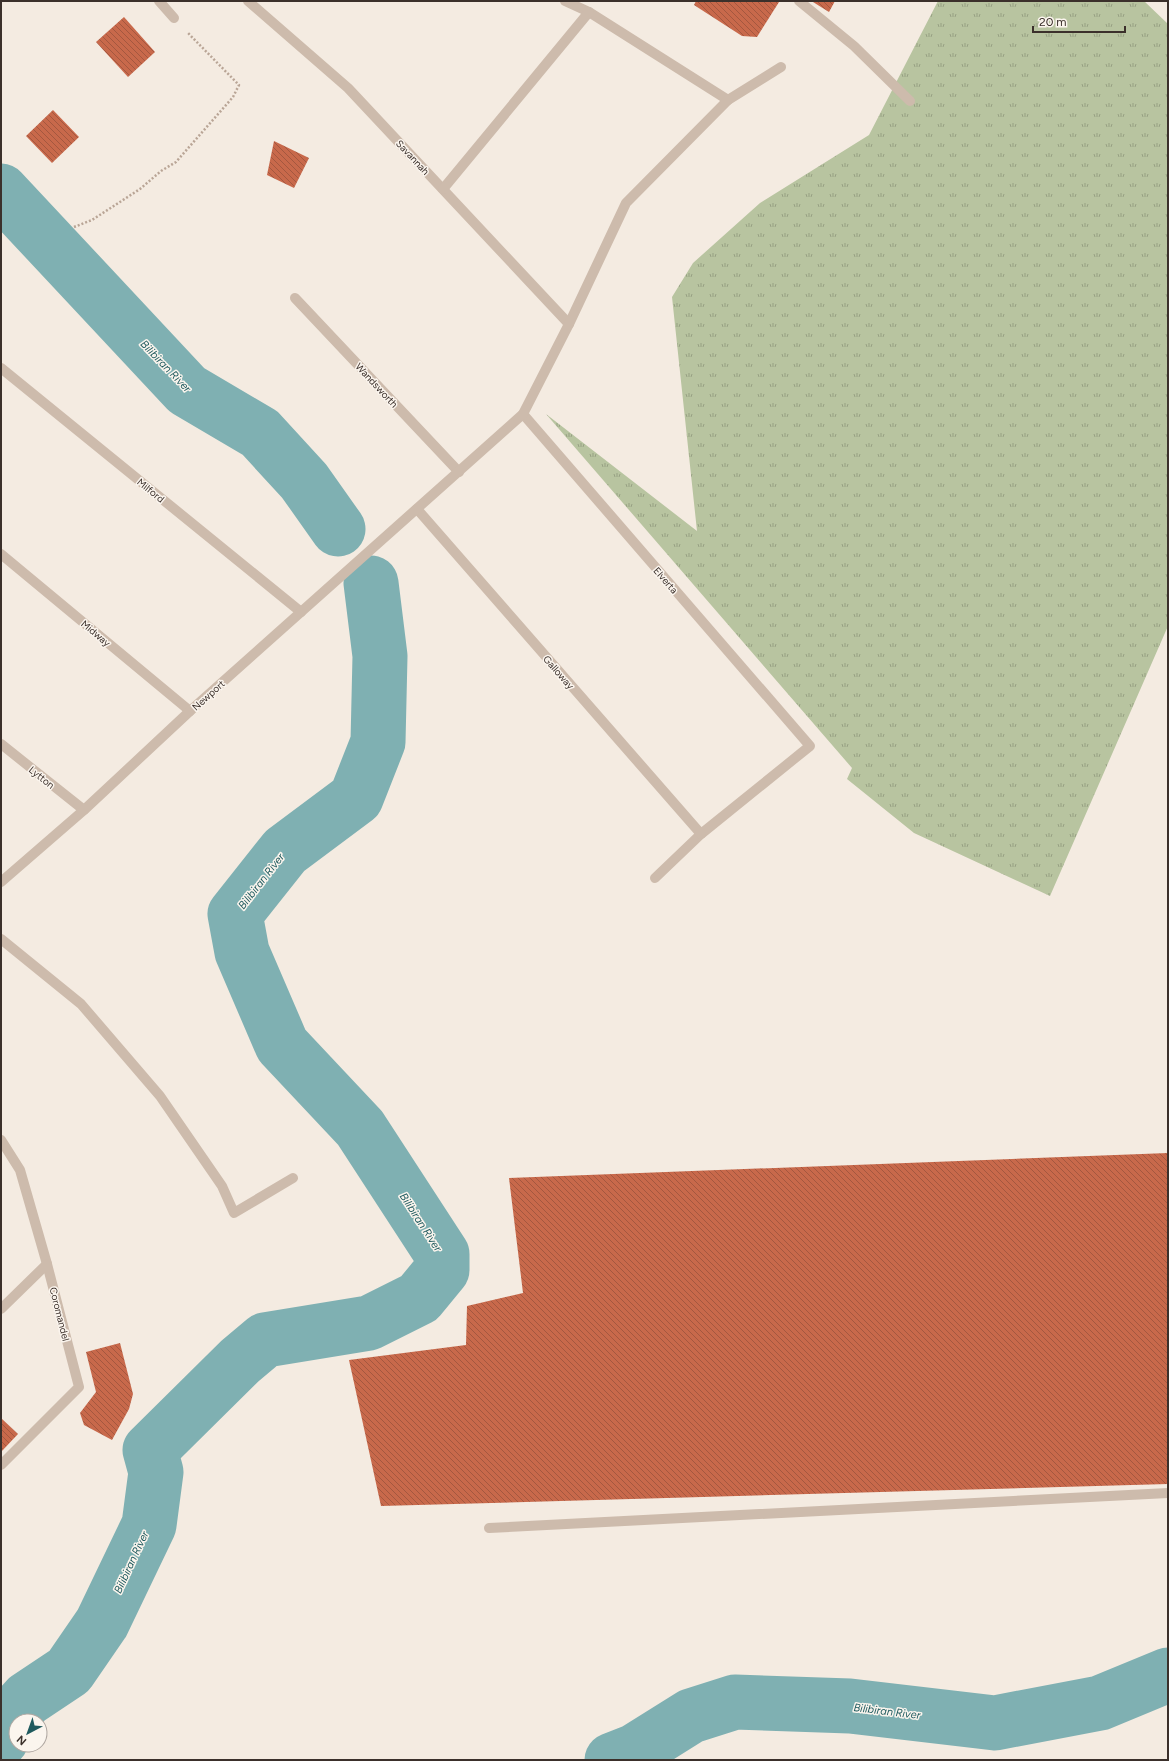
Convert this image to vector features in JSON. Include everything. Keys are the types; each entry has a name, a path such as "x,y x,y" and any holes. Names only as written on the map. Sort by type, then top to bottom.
{"street":[{"path":"159,1 174,18"},
{"name":"Savannah","path":"248,1 348,88 569,324"},
{"path":"565,1 589,12 728,100"},
{"path":"799,1 854,46 910,101"},
{"path":"443,189 589,12"},
{"path":"523,414 569,324 626,203 728,100 781,67"},
{"name":"Wandsworth","path":"295,298 459,472"},
{"name":"Milford","path":"1,368 301,612"},
{"name":"Newport","path":"1,882 84,810 190,711 523,414"},
{"name":"Elverta","path":"523,414 810,746 701,834"},
{"name":"Galloway","path":"417,509 701,834"},
{"name":"Midway","path":"1,554 190,711"},
{"name":"Lytton","path":"1,744 84,810"},
{"path":"655,878 701,834"},
{"path":"1,938 81,1004 160,1096 222,1186 234,1213 293,1178"},
{"name":"Coromandel","path":"1,1140 20,1170 47,1264 79,1387 1,1465"},
{"path":"1,1309 47,1264"},
{"path":"489,1528 1168,1493"}],"path":[{"path":"74,227 92,220 140,189 161,171 176,162 224,109 233,97 239,85 174,18"}],"green space":[{"path":"938,1 1144,1 1168,24 1168,626 1050,896 914,833 847,779 852,768 546,414 697,531 672,297 693,263 760,203 869,135"}],"building":[{"path":"696,1 779,2 757,37 742,36 694,5"},
{"path":"835,1 829,12 813,2"},
{"path":"124,17 155,52 128,77 96,42"},
{"path":"53,110 79,137 52,163 26,136"},
{"path":"274,141 309,158 294,188 267,175"},
{"path":"1168,1153 1168,1484 381,1506 349,1360 466,1345 467,1306 523,1293 509,1178"},
{"path":"120,1343 133,1394 129,1409 112,1440 84,1425 80,1413 96,1392 86,1352"},
{"path":"1,1418 18,1434 1,1452"}],"waterway":[{"name":"Bilibiran River","path":"1,191 187,390 260,433 304,481 338,529"},
{"name":"Bilibiran River","path":"1,1740 10,1718 27,1699 69,1671 102,1623 149,1525 156,1472 150,1450 240,1361 265,1340 369,1323 419,1298 442,1270 442,1254 360,1128 282,1045 242,952 235,914 285,851 356,798 378,742 380,656 371,583"},
{"name":"Bilibiran River","path":"612,1760 635,1751 691,1716 735,1702 850,1706 995,1723 1100,1703 1168,1675"},
{"path":"663,1734 666,1760"}]}
